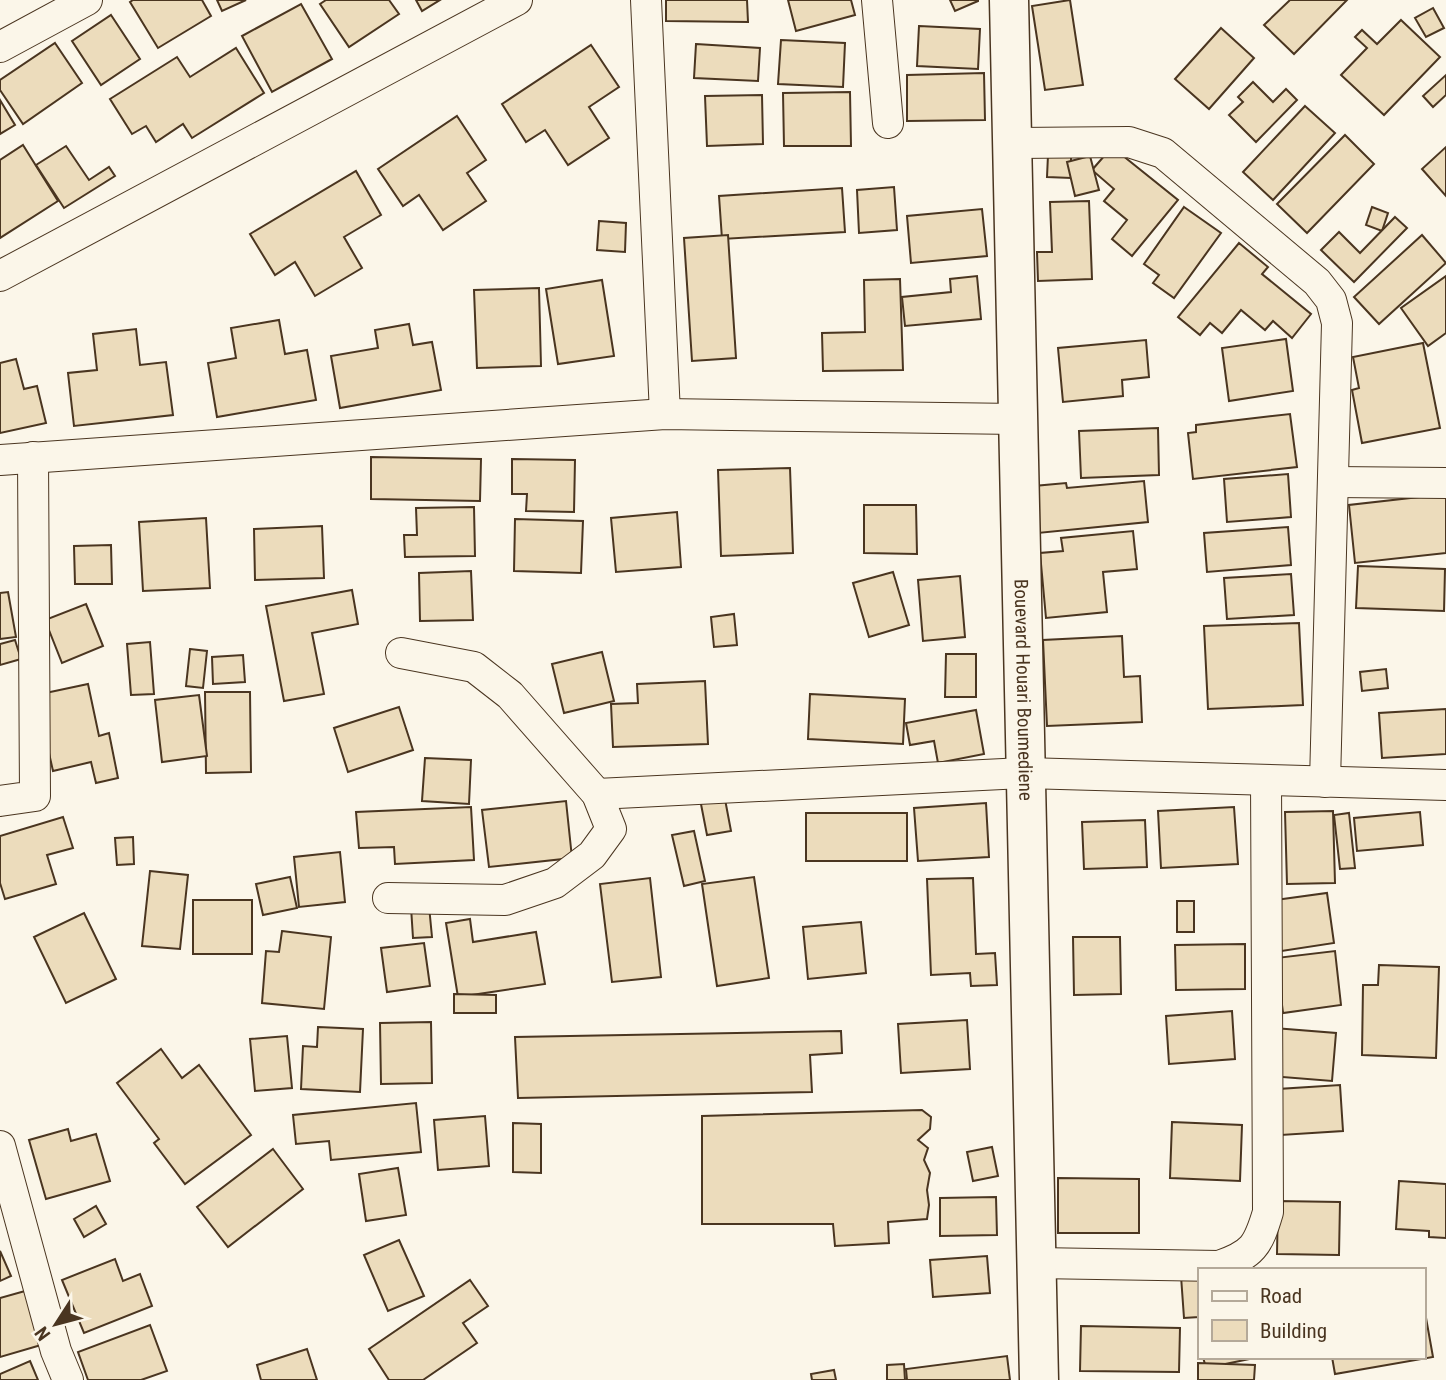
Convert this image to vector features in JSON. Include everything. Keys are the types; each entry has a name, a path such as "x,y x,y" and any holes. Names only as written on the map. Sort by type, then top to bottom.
{"street":[{"path":"0,47 87,0"},
{"path":"0,276 517,0"},
{"path":"646,0 666,414"},
{"path":"877,0 888,123"},
{"name":"Bouevard Houari Boumediene","path":"1009,0 1039,1380"},
{"path":"1012,143 1129,142 1163,153 1317,282 1331,300 1337,323 1325,782"},
{"path":"0,460 666,414 1017,419"},
{"path":"0,801 35,796 33,457"},
{"path":"1333,482 1446,483"},
{"path":"388,898 505,900 555,883 592,855 611,829 597,794 510,695 474,667 401,653"},
{"path":"597,794 1025,773 1446,785"},
{"path":"1036,1264 1219,1266 1242,1258 1261,1239 1268,1212 1266,780"},
{"path":"0,1146 56,1351 68,1380"}],"building":[{"path":"202,0 211,16 158,48 130,2"},
{"path":"217,0 246,0 222,11"},
{"path":"326,0 389,0 399,14 349,47 320,4"},
{"path":"416,0 440,0 422,11"},
{"path":"666,0 747,0 748,22 666,21"},
{"path":"788,0 851,0 855,15 796,31"},
{"path":"950,0 978,0 978,1 955,11"},
{"path":"1070,0 1083,85 1045,90 1032,6"},
{"path":"1290,0 1347,0 1294,54 1264,25"},
{"path":"301,4 332,59 272,92 242,36"},
{"path":"1433,8 1444,28 1426,37 1415,18"},
{"path":"111,15 140,59 101,85 72,41"},
{"path":"1401,20 1440,57 1384,115 1341,75 1367,48 1355,37 1362,30 1377,44"},
{"path":"919,26 980,29 978,69 917,66"},
{"path":"1221,28 1254,58 1209,109 1175,79"},
{"path":"781,40 845,43 843,87 778,84"},
{"path":"55,43 82,83 23,124 0,90 0,80"},
{"path":"696,44 760,48 758,81 694,78"},
{"path":"591,45 619,87 589,107 609,138 568,165 545,130 526,142 502,104"},
{"path":"236,48 264,93 192,138 183,124 156,142 146,126 132,134 110,99 177,57 190,77"},
{"path":"984,73 985,120 907,121 907,75"},
{"path":"1446,75 1446,95 1433,107 1423,96"},
{"path":"1253,82 1273,102 1286,89 1297,100 1256,142 1229,115 1243,102 1238,97"},
{"path":"850,92 851,146 784,146 783,93"},
{"path":"762,95 763,144 707,146 705,96"},
{"path":"0,100 15,125 0,134"},
{"path":"1305,106 1335,133 1273,200 1243,172"},
{"path":"457,116 486,160 467,173 486,201 443,230 419,195 403,206 378,169"},
{"path":"1345,135 1374,164 1307,233 1277,204"},
{"path":"23,145 58,201 0,238 0,160"},
{"path":"66,146 89,180 109,167 115,176 64,208 36,165"},
{"path":"1112,147 1178,200 1132,256 1112,239 1127,220 1104,201 1114,189 1092,170"},
{"path":"1446,147 1446,196 1422,169"},
{"path":"1048,155 1071,156 1071,178 1047,177"},
{"path":"1090,156 1099,190 1075,196 1067,162"},
{"path":"356,171 381,215 344,237 362,268 315,296 295,262 275,275 250,234"},
{"path":"894,187 897,230 859,233 857,190"},
{"path":"842,188 845,232 722,239 719,196"},
{"path":"1089,201 1092,279 1038,281 1037,252 1052,252 1050,202"},
{"path":"1184,207 1221,233 1174,298 1153,283 1159,275 1144,264"},
{"path":"1372,207 1388,213 1382,231 1366,225"},
{"path":"982,209 987,256 911,263 907,216"},
{"path":"1395,217 1407,228 1354,282 1321,250 1339,232 1360,253"},
{"path":"599,221 626,223 625,252 597,250"},
{"path":"728,235 736,358 692,361 684,238"},
{"path":"1422,235 1446,263 1379,324 1354,297"},
{"path":"1239,243 1268,267 1262,274 1311,314 1292,338 1273,321 1265,330 1241,310 1222,333 1210,323 1200,335 1178,317"},
{"path":"977,276 981,319 905,326 902,297 951,292 950,279"},
{"path":"1446,276 1446,333 1428,346 1401,308"},
{"path":"900,279 903,370 823,371 822,333 865,332 864,280"},
{"path":"602,280 614,356 558,364 546,289"},
{"path":"539,288 541,366 477,368 474,290"},
{"path":"279,320 285,354 307,350 316,400 217,417 208,363 236,358 231,328"},
{"path":"409,324 413,345 432,342 441,390 340,408 331,356 378,348 375,330"},
{"path":"136,329 140,365 166,362 173,415 74,426 68,373 97,370 93,334"},
{"path":"1286,339 1293,391 1229,401 1222,348"},
{"path":"1146,340 1149,377 1122,380 1123,396 1063,402 1058,348"},
{"path":"1423,343 1440,428 1362,443 1352,390 1359,388 1353,357"},
{"path":"16,359 24,389 37,386 46,423 0,433 0,363"},
{"path":"1290,414 1297,467 1193,479 1188,433 1196,432 1196,425"},
{"path":"1158,428 1159,475 1081,478 1079,431"},
{"path":"371,457 481,459 480,501 371,499"},
{"path":"512,459 575,460 574,512 526,511 527,494 512,494"},
{"path":"790,468 793,553 721,556 718,470"},
{"path":"1288,474 1291,517 1227,522 1224,479"},
{"path":"1144,481 1148,522 1038,533 1034,486 1066,483 1067,488"},
{"path":"1446,494 1446,553 1355,563 1349,505"},
{"path":"864,505 916,505 917,554 864,553"},
{"path":"474,507 475,556 405,557 404,535 417,535 416,508"},
{"path":"677,512 681,567 616,572 611,518"},
{"path":"206,518 210,588 143,591 139,522"},
{"path":"515,519 583,521 581,573 514,571"},
{"path":"322,526 324,578 255,580 254,529"},
{"path":"1288,527 1291,565 1207,572 1204,533"},
{"path":"1133,531 1137,569 1103,572 1107,612 1046,618 1040,553 1063,551 1061,538"},
{"path":"111,545 112,584 75,584 74,546"},
{"path":"1358,566 1445,569 1444,611 1356,608"},
{"path":"471,571 473,620 420,621 419,573"},
{"path":"893,572 909,625 869,637 853,583"},
{"path":"1291,574 1294,615 1227,619 1224,578"},
{"path":"960,576 965,637 923,641 918,580"},
{"path":"352,590 358,624 312,633 324,694 284,701 266,606"},
{"path":"8,592 16,637 0,639 0,593"},
{"path":"86,604 103,646 62,663 45,620"},
{"path":"734,614 737,645 714,647 711,617"},
{"path":"1299,623 1303,705 1208,709 1204,626"},
{"path":"1122,636 1124,677 1140,676 1142,722 1047,726 1043,640"},
{"path":"15,640 21,659 0,665 0,644"},
{"path":"150,642 154,694 131,695 127,644"},
{"path":"190,649 207,651 203,688 186,686"},
{"path":"602,652 614,701 564,713 552,664"},
{"path":"946,654 976,654 976,697 945,697"},
{"path":"243,655 245,682 213,684 212,657"},
{"path":"1386,669 1388,688 1362,691 1360,672"},
{"path":"705,681 708,744 613,747 611,704 638,703 637,684"},
{"path":"88,684 99,736 109,733 118,778 96,783 91,762 53,771 36,695"},
{"path":"205,692 250,692 251,772 206,773"},
{"path":"810,694 905,699 903,744 808,739"},
{"path":"199,695 207,756 162,762 155,700"},
{"path":"399,707 413,750 348,772 334,728"},
{"path":"1446,709 1446,754 1382,758 1379,713"},
{"path":"976,710 984,754 938,763 934,741 910,745 906,723"},
{"path":"425,758 471,760 469,804 422,801"},
{"path":"724,794 731,831 707,835 700,799"},
{"path":"566,801 572,858 489,867 482,810"},
{"path":"986,803 989,857 918,861 914,808"},
{"path":"471,807 474,860 395,864 394,847 359,848 356,812"},
{"path":"1234,807 1238,864 1161,868 1158,811"},
{"path":"1333,811 1335,883 1287,884 1285,812"},
{"path":"1420,812 1423,845 1357,851 1354,818"},
{"path":"806,813 907,813 907,861 806,861"},
{"path":"1349,813 1355,868 1340,869 1334,815"},
{"path":"63,817 73,848 47,855 56,884 5,899 0,883 0,836"},
{"path":"1145,820 1147,867 1084,869 1082,822"},
{"path":"694,831 705,881 684,886 672,835"},
{"path":"133,837 134,864 117,865 115,838"},
{"path":"340,852 345,902 299,907 294,857"},
{"path":"150,871 188,875 180,949 142,946"},
{"path":"290,877 297,908 263,915 256,884"},
{"path":"754,877 769,978 717,986 702,884"},
{"path":"650,878 661,977 612,982 600,884"},
{"path":"973,878 976,954 995,953 997,985 971,986 970,973 931,975 927,879"},
{"path":"1327,893 1334,943 1268,953 1261,902"},
{"path":"193,900 252,900 252,954 193,954"},
{"path":"1177,901 1194,901 1194,932 1177,932"},
{"path":"429,906 432,937 413,938 411,907"},
{"path":"84,913 116,979 66,1003 34,937"},
{"path":"470,919 473,942 536,932 545,984 458,997 446,923"},
{"path":"861,922 866,973 808,979 803,927"},
{"path":"282,931 331,937 324,1009 262,1003 266,951 279,952"},
{"path":"1073,937 1120,937 1121,994 1074,995"},
{"path":"424,943 430,986 387,992 381,948"},
{"path":"1245,944 1245,989 1176,990 1175,945"},
{"path":"1335,951 1341,1005 1283,1013 1276,958"},
{"path":"1379,965 1439,967 1436,1058 1362,1055 1363,985 1378,985"},
{"path":"454,994 496,995 496,1013 454,1013"},
{"path":"1232,1011 1235,1059 1169,1064 1166,1016"},
{"path":"967,1020 970,1069 901,1073 898,1024"},
{"path":"431,1022 432,1083 381,1084 380,1023"},
{"path":"318,1027 363,1029 360,1092 301,1089 303,1046 317,1047"},
{"path":"1274,1028 1336,1033 1332,1081 1270,1076"},
{"path":"841,1031 842,1053 810,1055 812,1092 518,1098 515,1037"},
{"path":"287,1036 292,1088 255,1091 250,1039"},
{"path":"161,1049 182,1078 199,1065 251,1135 185,1184 154,1143 159,1139 117,1083"},
{"path":"1340,1085 1343,1131 1281,1135 1278,1089"},
{"path":"416,1103 421,1152 331,1160 329,1141 296,1144 293,1115"},
{"path":"922,1110 931,1117 930,1129 918,1140 928,1148 924,1160 930,1173 927,1219 888,1222 889,1243 835,1246 833,1224 702,1224 702,1116"},
{"path":"485,1116 489,1166 438,1170 434,1120"},
{"path":"1172,1122 1242,1125 1240,1181 1170,1178"},
{"path":"513,1123 541,1124 541,1173 513,1172"},
{"path":"68,1129 71,1141 96,1134 110,1181 46,1199 29,1140"},
{"path":"992,1147 998,1176 973,1181 967,1152"},
{"path":"273,1149 303,1189 228,1247 197,1207"},
{"path":"398,1168 406,1215 366,1221 359,1174"},
{"path":"1058,1178 1139,1179 1139,1233 1058,1233"},
{"path":"1399,1181 1446,1184 1446,1238 1429,1237 1429,1231 1396,1229"},
{"path":"996,1197 997,1235 940,1236 940,1198"},
{"path":"1278,1201 1340,1202 1339,1255 1277,1254"},
{"path":"96,1206 106,1224 84,1237 74,1219"},
{"path":"399,1240 424,1296 388,1311 364,1255"},
{"path":"0,1251 11,1276 0,1281"},
{"path":"987,1256 990,1293 933,1297 930,1260"},
{"path":"115,1259 123,1281 140,1274 152,1306 84,1333 62,1280"},
{"path":"1198,1275 1198,1317 1184,1318 1181,1276"},
{"path":"470,1280 488,1306 463,1323 477,1343 423,1380 389,1380 369,1349"},
{"path":"25,1291 41,1345 0,1357 0,1298"},
{"path":"1425,1312 1433,1357 1425,1358"},
{"path":"150,1325 167,1371 141,1380 88,1380 78,1352"},
{"path":"1081,1326 1180,1328 1179,1372 1080,1371"},
{"path":"307,1349 317,1380 261,1380 257,1365"},
{"path":"1007,1356 1010,1380 907,1380 906,1369"},
{"path":"1204,1359 1249,1359 1206,1368"},
{"path":"1332,1359 1421,1359 1335,1374"},
{"path":"30,1361 38,1380 0,1380 0,1374"},
{"path":"1198,1363 1255,1365 1254,1380 1198,1380"},
{"path":"904,1364 905,1380 887,1380 887,1365"},
{"path":"834,1370 836,1380 812,1380 811,1374"}]}
